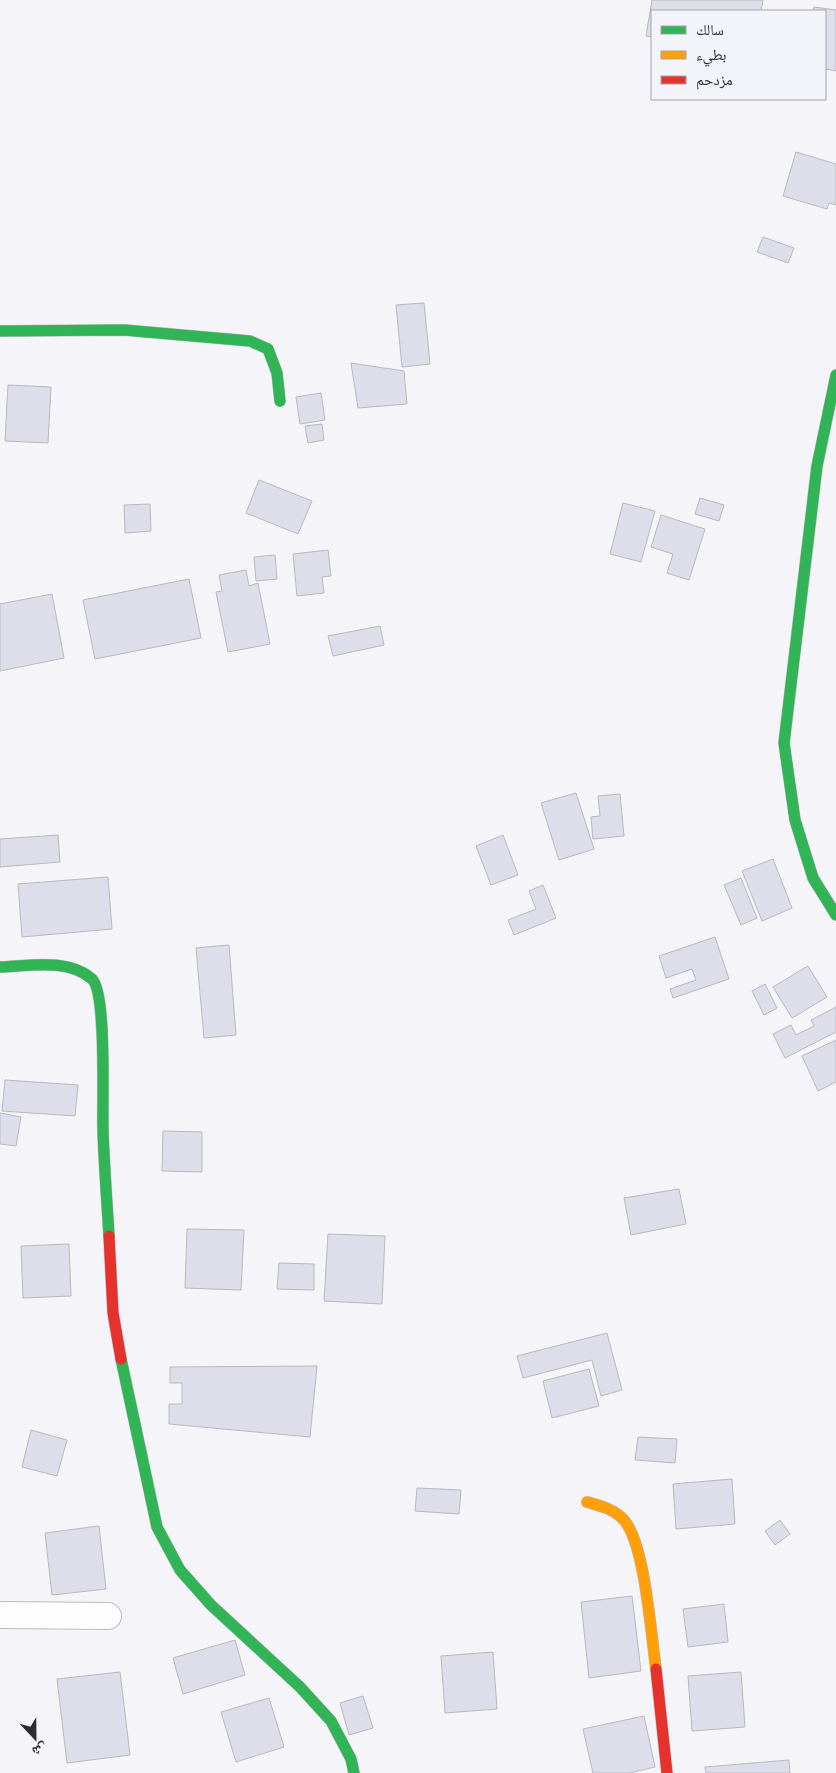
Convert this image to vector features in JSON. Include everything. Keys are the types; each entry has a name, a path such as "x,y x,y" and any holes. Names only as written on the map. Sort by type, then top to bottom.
{"street":[{"path":"0,331 124,330 250,341 268,348 277,373 280,401"},
{"path":"836,375 817,466 784,743 795,820 812,878 836,915"},
{"path":"0,967 52,965 80,970 94,981 99,1002 104,1067 104,1138 113,1314 127,1396 157,1527 180,1570 211,1605 300,1687 330,1721 351,1759 354,1773"},
{"path":"588,1502 611,1509 625,1521 639,1550 663,1720 667,1773"},
{"path":"0,1615 108,1616"}],"building":[{"path":"652,0 763,0 761,10 651,10 651,37 646,36"},
{"path":"814,7 836,10 836,71 826,69 826,10 813,10"},
{"path":"796,152 836,164 836,205 829,203 827,209 783,196"},
{"path":"763,237 794,248 788,263 757,252"},
{"path":"424,303 430,364 402,367 396,305"},
{"path":"351,363 404,371 407,404 358,408"},
{"path":"8,385 51,387 48,443 5,441"},
{"path":"321,393 325,420 300,424 296,397"},
{"path":"322,424 324,440 308,443 305,426"},
{"path":"259,480 312,501 298,534 246,513"},
{"path":"700,498 724,505 719,521 695,514"},
{"path":"623,503 655,511 641,562 610,554"},
{"path":"150,504 151,531 125,533 124,505"},
{"path":"661,515 705,529 689,580 667,573 673,554 651,547"},
{"path":"328,550 331,576 322,577 324,593 297,596 293,554"},
{"path":"275,555 277,579 256,581 254,557"},
{"path":"246,570 249,586 258,583 270,644 228,652 216,592 222,591 219,575"},
{"path":"189,579 201,638 95,659 83,600"},
{"path":"52,594 64,658 0,671 0,604"},
{"path":"380,626 384,645 333,656 328,636"},
{"path":"576,793 594,849 559,860 541,803"},
{"path":"620,794 624,836 593,839 591,817 600,816 598,796"},
{"path":"58,835 60,862 0,867 0,839"},
{"path":"503,835 518,875 491,885 476,846"},
{"path":"773,859 792,908 762,921 742,871"},
{"path":"108,877 112,929 22,937 18,884"},
{"path":"741,878 757,918 741,925 724,885"},
{"path":"543,885 556,918 514,935 508,920 536,909 529,891"},
{"path":"715,937 729,979 673,998 670,989 696,980 692,969 666,978 659,956"},
{"path":"229,945 236,1035 204,1038 196,948"},
{"path":"808,966 827,997 792,1018 773,987"},
{"path":"765,984 777,1008 764,1015 752,991"},
{"path":"836,1007 836,1032 785,1058 773,1034 791,1025 796,1035 814,1026 811,1020"},
{"path":"836,1040 836,1082 818,1091 802,1056"},
{"path":"5,1080 78,1085 75,1116 2,1111"},
{"path":"0,1113 21,1117 16,1146 0,1144"},
{"path":"163,1131 202,1132 202,1172 162,1171"},
{"path":"679,1189 686,1224 631,1235 624,1198"},
{"path":"187,1229 244,1230 241,1290 185,1288"},
{"path":"328,1234 385,1236 382,1304 324,1301"},
{"path":"69,1244 71,1296 23,1298 21,1246"},
{"path":"279,1263 314,1264 314,1290 277,1289"},
{"path":"607,1333 622,1390 601,1396 592,1360 523,1378 517,1356"},
{"path":"317,1366 310,1437 169,1424 169,1404 182,1404 182,1383 170,1383 170,1367"},
{"path":"589,1369 599,1406 552,1418 543,1381"},
{"path":"31,1430 67,1440 57,1476 22,1467"},
{"path":"638,1437 677,1439 675,1463 635,1460"},
{"path":"732,1479 735,1524 676,1529 673,1484"},
{"path":"417,1488 461,1490 459,1514 415,1511"},
{"path":"780,1520 790,1534 775,1545 765,1531"},
{"path":"99,1526 106,1589 52,1595 45,1533"},
{"path":"632,1596 641,1671 589,1678 581,1602"},
{"path":"724,1604 728,1642 688,1647 683,1609"},
{"path":"235,1640 245,1675 183,1694 173,1658"},
{"path":"493,1652 497,1709 445,1713 441,1656"},
{"path":"120,1672 130,1755 67,1763 57,1679"},
{"path":"741,1672 745,1727 692,1731 688,1676"},
{"path":"363,1696 373,1728 349,1735 340,1703"},
{"path":"269,1698 284,1747 236,1762 221,1712"},
{"path":"644,1716 655,1767 629,1773 593,1773 583,1729"},
{"path":"789,1760 790,1773 706,1773 705,1767"}],"traffic: fast":[{"path":"0,331 124,330 250,341 268,349 277,373 280,401"},
{"path":"836,375 817,466 784,743 795,820 813,878 836,915"},
{"path":"0,967 48,965 72,968 92,979 97,988 102,1026 103,1130 109,1236"},
{"path":"121,1359 157,1527 180,1570 211,1605 300,1687 331,1721 351,1759 354,1773"}],"traffic: slow":[{"path":"587,1502 616,1513 624,1520 631,1532 642,1569 656,1669"}],"traffic: jam":[{"path":"109,1236 113,1313 121,1359"},
{"path":"656,1669 667,1773"}]}
